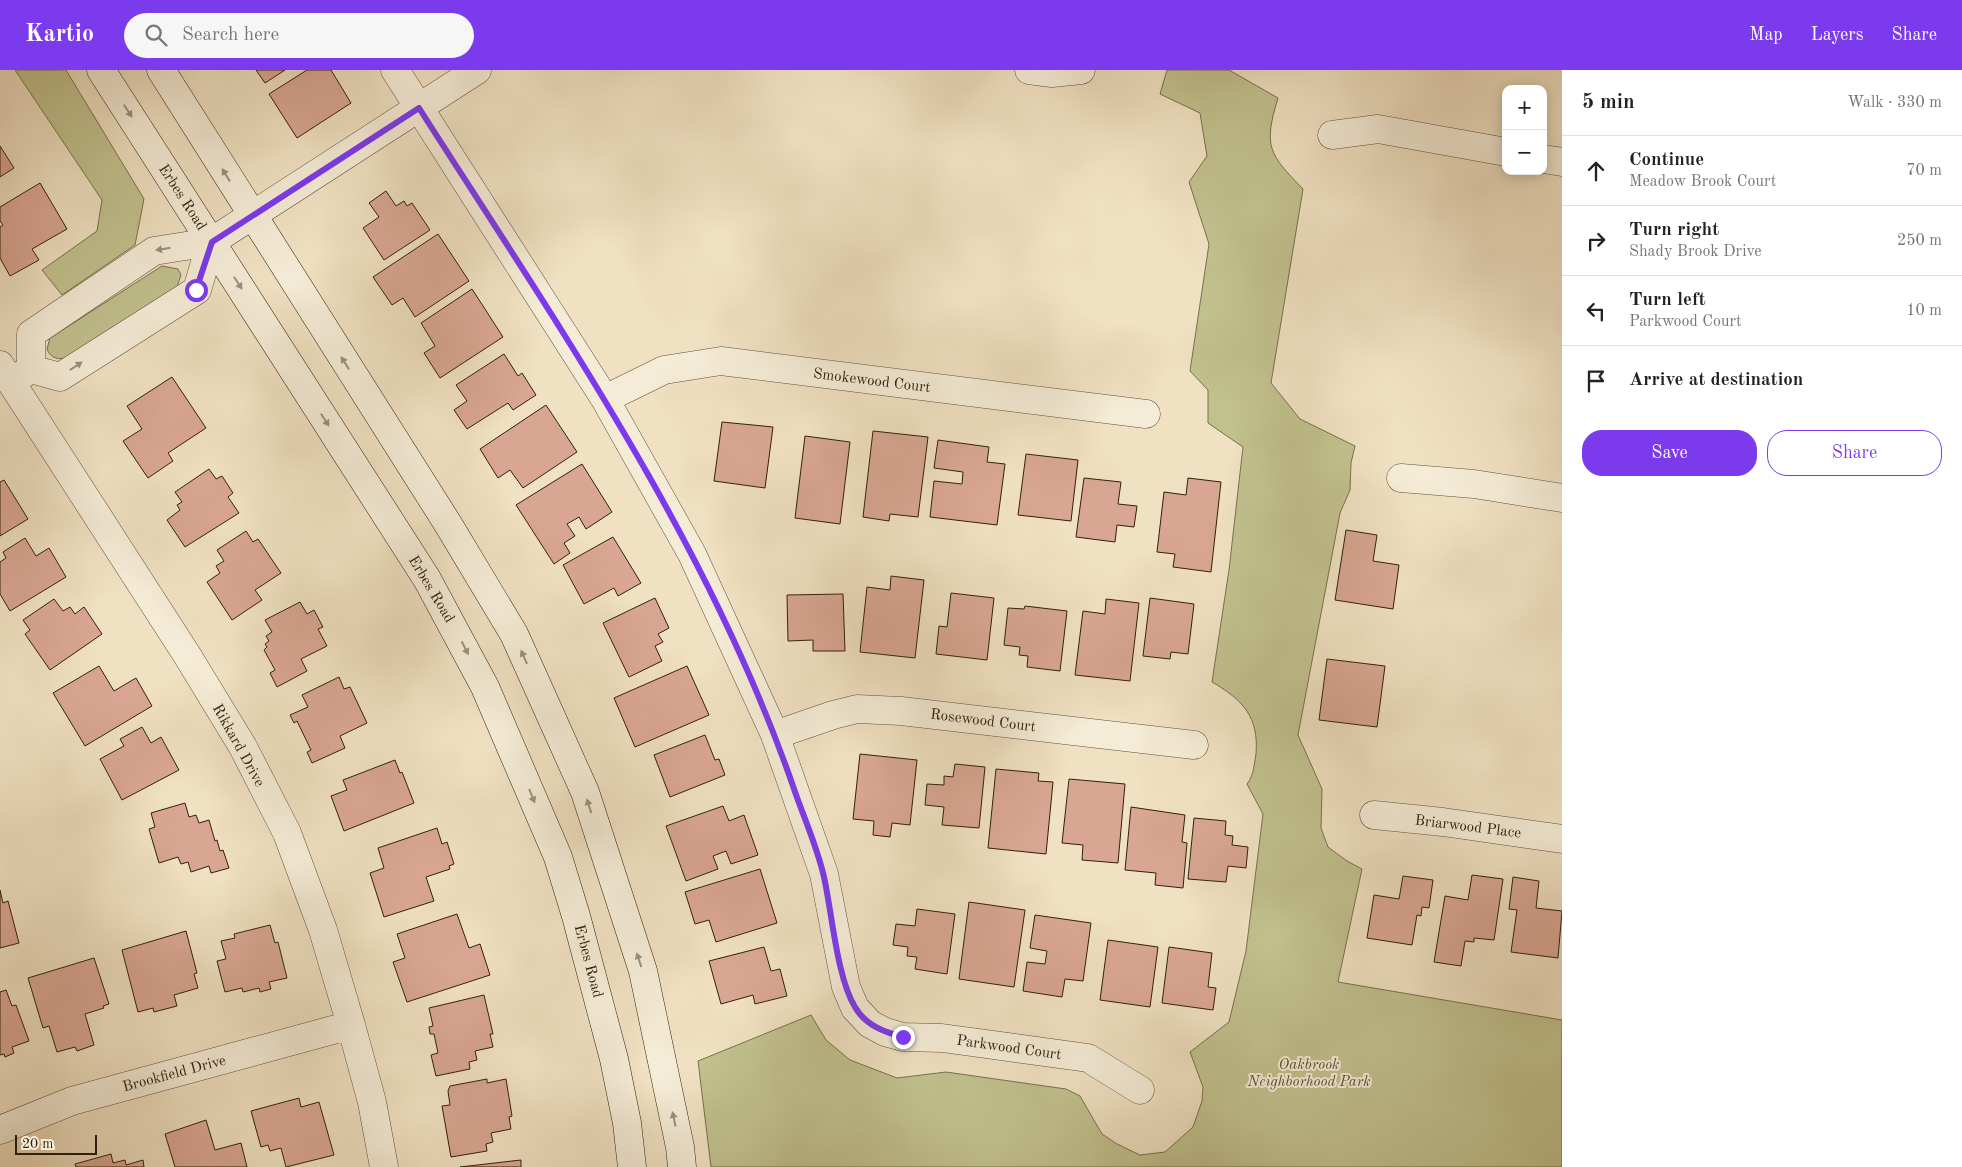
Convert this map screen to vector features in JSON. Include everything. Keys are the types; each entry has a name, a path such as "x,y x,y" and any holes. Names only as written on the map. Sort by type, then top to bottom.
{"street":[{"name":"Erbes Road","path":"102,70 427,579 492,702 558,857 576,916 614,1059 627,1123 632,1167"},
{"path":"161,70 448,524 518,643 585,792 643,971 680,1147 682,1167"},
{"path":"395,70 605,399 692,554 775,735"},
{"path":"212,242 196,290 60,377 10,376 31,334 154,251 212,242 477,70"},
{"path":"1029,70 1052,73 1081,70"},
{"path":"1332,134 1378,129 1502,151"},
{"path":"1547,160 1562,162"},
{"name":"Smokewood Court","path":"605,399 664,370 721,361 1146,414"},
{"name":"Rikkard Drive","path":"10,376 187,655 243,747 286,834 323,930 351,1025 372,1102 384,1167"},
{"path":"1401,478 1474,484 1562,498"},
{"name":"Rosewood Court","path":"775,735 833,714 857,709 901,711 1194,745"},
{"name":"Parkwood Court","path":"775,735 824,874 846,987 855,1008 870,1024 885,1032 903,1037 942,1038 1088,1058 1140,1090"},
{"name":"Briarwood Place","path":"1374,815 1443,822 1562,839"},
{"name":"Brookfield Drive","path":"0,1130 72,1101 351,1025"}],"green space":[{"path":"15,70 66,70 144,199 135,245 62,295 42,270 97,231 102,200"},
{"name":"Oakbrook Neighborhood Park","path":"1167,70 1229,70 1278,98 1271,128 1270,139 1272,149 1276,158 1303,189 1271,383 1300,419 1355,446 1351,463 1350,490 1340,513 1298,735 1322,789 1321,828 1328,847 1362,869 1338,982 1562,1020 1562,1167 711,1167 698,1061 811,1015 826,1040 850,1060 897,1078 946,1072 1066,1089 1080,1096 1102,1134 1140,1155 1165,1152 1193,1127 1202,1101 1203,1087 1190,1052 1229,1022 1246,951 1263,814 1247,784 1252,773 1256,754 1255,730 1252,720 1240,703 1212,682 1229,570 1243,447 1208,423 1208,390 1190,371 1209,244 1189,182 1207,156 1200,113 1160,94"},
{"path":"162,266 178,269 181,275 177,287 65,358 59,359 50,354 47,349 50,338"}],"building":[{"path":"256,70 285,70 265,83"},
{"path":"307,70 331,70 351,103 297,138 269,94"},
{"path":"0,146 14,168 0,177"},
{"path":"40,183 67,229 32,249 39,260 10,276 0,258 0,227 3,225 0,221 0,207"},
{"path":"386,191 396,206 404,201 407,206 412,203 430,230 384,260 363,228 379,217 369,203"},
{"path":"438,234 469,281 415,317 403,298 392,305 373,277"},
{"path":"472,289 503,337 440,378 424,353 435,346 421,323"},
{"path":"504,354 518,376 522,373 536,395 513,410 508,403 467,429 454,410 467,401 456,385"},
{"path":"172,377 206,428 168,453 173,461 148,478 123,441 142,429 127,406"},
{"path":"546,405 577,452 523,488 510,470 498,478 480,449"},
{"path":"722,422 773,427 765,488 714,481"},
{"path":"873,431 928,437 918,517 890,514 889,521 863,517"},
{"path":"805,436 850,442 840,524 795,518"},
{"path":"938,440 989,447 987,462 1005,464 997,525 930,517 934,481 962,484 963,472 934,468"},
{"path":"1026,454 1078,460 1071,521 1018,515"},
{"path":"582,464 612,512 586,529 579,517 567,524 575,536 564,543 570,553 554,564 516,505"},
{"path":"209,469 216,479 222,476 233,493 228,497 239,513 185,547 167,520 180,510 177,505 182,502 175,492"},
{"path":"1084,478 1121,482 1118,504 1137,506 1134,527 1117,525 1115,542 1076,537"},
{"path":"1188,478 1221,482 1211,572 1173,567 1175,554 1157,552 1164,492 1186,495"},
{"path":"4,480 28,519 0,536 0,482"},
{"path":"1346,530 1377,535 1373,561 1399,565 1393,609 1335,600"},
{"path":"246,531 253,542 258,539 281,573 255,590 262,600 232,620 207,582 220,573 216,566 224,561 217,550"},
{"path":"613,537 641,583 618,596 614,588 584,604 563,565"},
{"path":"25,538 36,556 49,548 66,577 10,611 0,594 0,562 6,558 3,552"},
{"path":"891,576 924,580 915,658 860,652 867,587 890,590"},
{"path":"951,593 994,598 987,660 936,654 939,626 947,627"},
{"path":"843,594 845,651 813,651 813,640 788,641 787,595"},
{"path":"655,598 669,628 658,634 663,642 655,646 662,661 629,677 603,623"},
{"path":"1150,598 1194,604 1188,654 1171,652 1170,659 1143,656"},
{"path":"54,599 63,611 70,607 75,614 84,607 102,634 50,670 25,634 30,630 23,620"},
{"path":"1106,599 1139,603 1130,681 1075,675 1083,611 1105,614"},
{"path":"300,602 307,614 314,610 323,627 318,629 327,646 301,659 307,671 277,687 270,673 275,670 264,650 267,647 265,644 269,641 266,636 272,632 265,620"},
{"path":"1025,606 1067,611 1060,671 1027,667 1028,656 1019,655 1020,647 1004,645 1008,608 1024,609"},
{"path":"1327,659 1385,666 1377,727 1319,720"},
{"path":"99,666 114,691 136,678 152,706 85,746 53,693"},
{"path":"687,666 709,715 635,747 614,698"},
{"path":"339,677 344,689 350,687 367,723 340,736 345,748 312,763 307,752 311,750 297,721 294,723 290,715 308,707 302,695"},
{"path":"142,727 151,743 161,737 179,770 122,800 100,759 124,746 120,739"},
{"path":"705,735 715,760 719,759 725,775 670,797 654,755"},
{"path":"860,754 917,760 910,825 892,823 890,837 873,835 874,821 853,819"},
{"path":"395,760 400,773 402,772 414,803 344,831 331,796 347,790 343,780"},
{"path":"955,764 985,767 979,828 942,825 944,807 925,805 927,784 944,785 944,776 953,777"},
{"path":"996,769 1039,773 1038,781 1053,782 1046,854 988,848"},
{"path":"1069,779 1125,784 1118,863 1082,860 1083,845 1062,843"},
{"path":"185,803 189,817 196,815 199,823 209,820 215,841 217,840 220,851 223,850 229,868 211,873 209,866 191,872 188,862 181,864 178,857 159,863 149,829 155,827 151,813"},
{"path":"723,806 729,821 744,815 758,855 731,864 726,851 713,856 718,869 686,881 666,826"},
{"path":"1131,807 1185,815 1182,842 1187,843 1183,888 1155,885 1156,873 1125,870"},
{"path":"1194,818 1226,821 1225,835 1233,836 1232,845 1248,847 1246,868 1228,866 1226,882 1188,879"},
{"path":"437,828 442,844 447,842 454,864 449,866 450,869 426,877 434,901 384,917 370,873 384,868 378,848"},
{"path":"760,869 777,923 716,942 709,920 695,924 685,892"},
{"path":"1472,875 1503,879 1494,940 1474,938 1474,942 1465,941 1461,966 1434,962 1445,896 1468,900"},
{"path":"1403,876 1433,880 1429,908 1422,907 1421,916 1417,915 1412,945 1367,938 1374,895 1399,899"},
{"path":"1513,877 1539,881 1536,908 1562,911 1558,958 1511,952 1517,910 1509,909"},
{"path":"0,890 3,903 8,901 19,943 0,948"},
{"path":"969,902 1025,910 1014,987 959,979"},
{"path":"917,909 955,914 947,974 915,969 917,957 907,956 908,947 893,945 896,924 915,926"},
{"path":"457,914 469,948 480,944 490,975 407,1002 393,962 405,958 397,934"},
{"path":"1035,915 1091,923 1083,981 1065,979 1062,997 1023,991 1027,962 1045,964 1047,951 1030,948"},
{"path":"270,925 275,943 278,942 287,978 269,982 271,989 260,992 259,988 243,992 242,988 225,992 217,961 226,959 221,941 235,938 234,934"},
{"path":"186,931 197,973 194,974 198,988 174,995 177,1006 154,1012 153,1008 138,1012 122,950"},
{"path":"1108,940 1158,947 1150,1007 1100,1000"},
{"path":"764,947 771,971 780,969 787,996 755,1004 753,995 721,1004 709,961"},
{"path":"1169,947 1212,953 1208,987 1216,988 1213,1010 1162,1003"},
{"path":"94,958 109,1004 103,1006 104,1008 85,1014 94,1045 77,1051 75,1047 57,1052 49,1026 43,1028 28,978"},
{"path":"6,990 12,1006 16,1005 29,1041 12,1047 14,1053 5,1057 4,1054 0,1055 0,992"},
{"path":"484,995 493,1034 490,1034 493,1047 475,1051 477,1060 469,1062 470,1069 436,1076 431,1055 438,1053 434,1034 430,1034 429,1027 433,1026 429,1008"},
{"path":"487,1079 487,1083 506,1079 512,1116 509,1117 511,1129 491,1133 493,1142 486,1144 487,1151 451,1157 442,1106 450,1105 448,1091 450,1086"},
{"path":"299,1098 301,1107 319,1102 334,1155 286,1167 281,1148 270,1151 268,1145 261,1147 251,1111"},
{"path":"206,1120 215,1150 241,1143 247,1167 175,1167 165,1134"},
{"path":"111,1154 113,1163 125,1160 126,1165 143,1160 144,1167 76,1167 75,1164"},
{"path":"521,1160 521,1167 460,1167"}],"route":[{"path":"196,290 212,242 419,108 605,399 692,554 775,735 824,874 846,987 855,1008 870,1024 885,1032 903,1037"}]}
